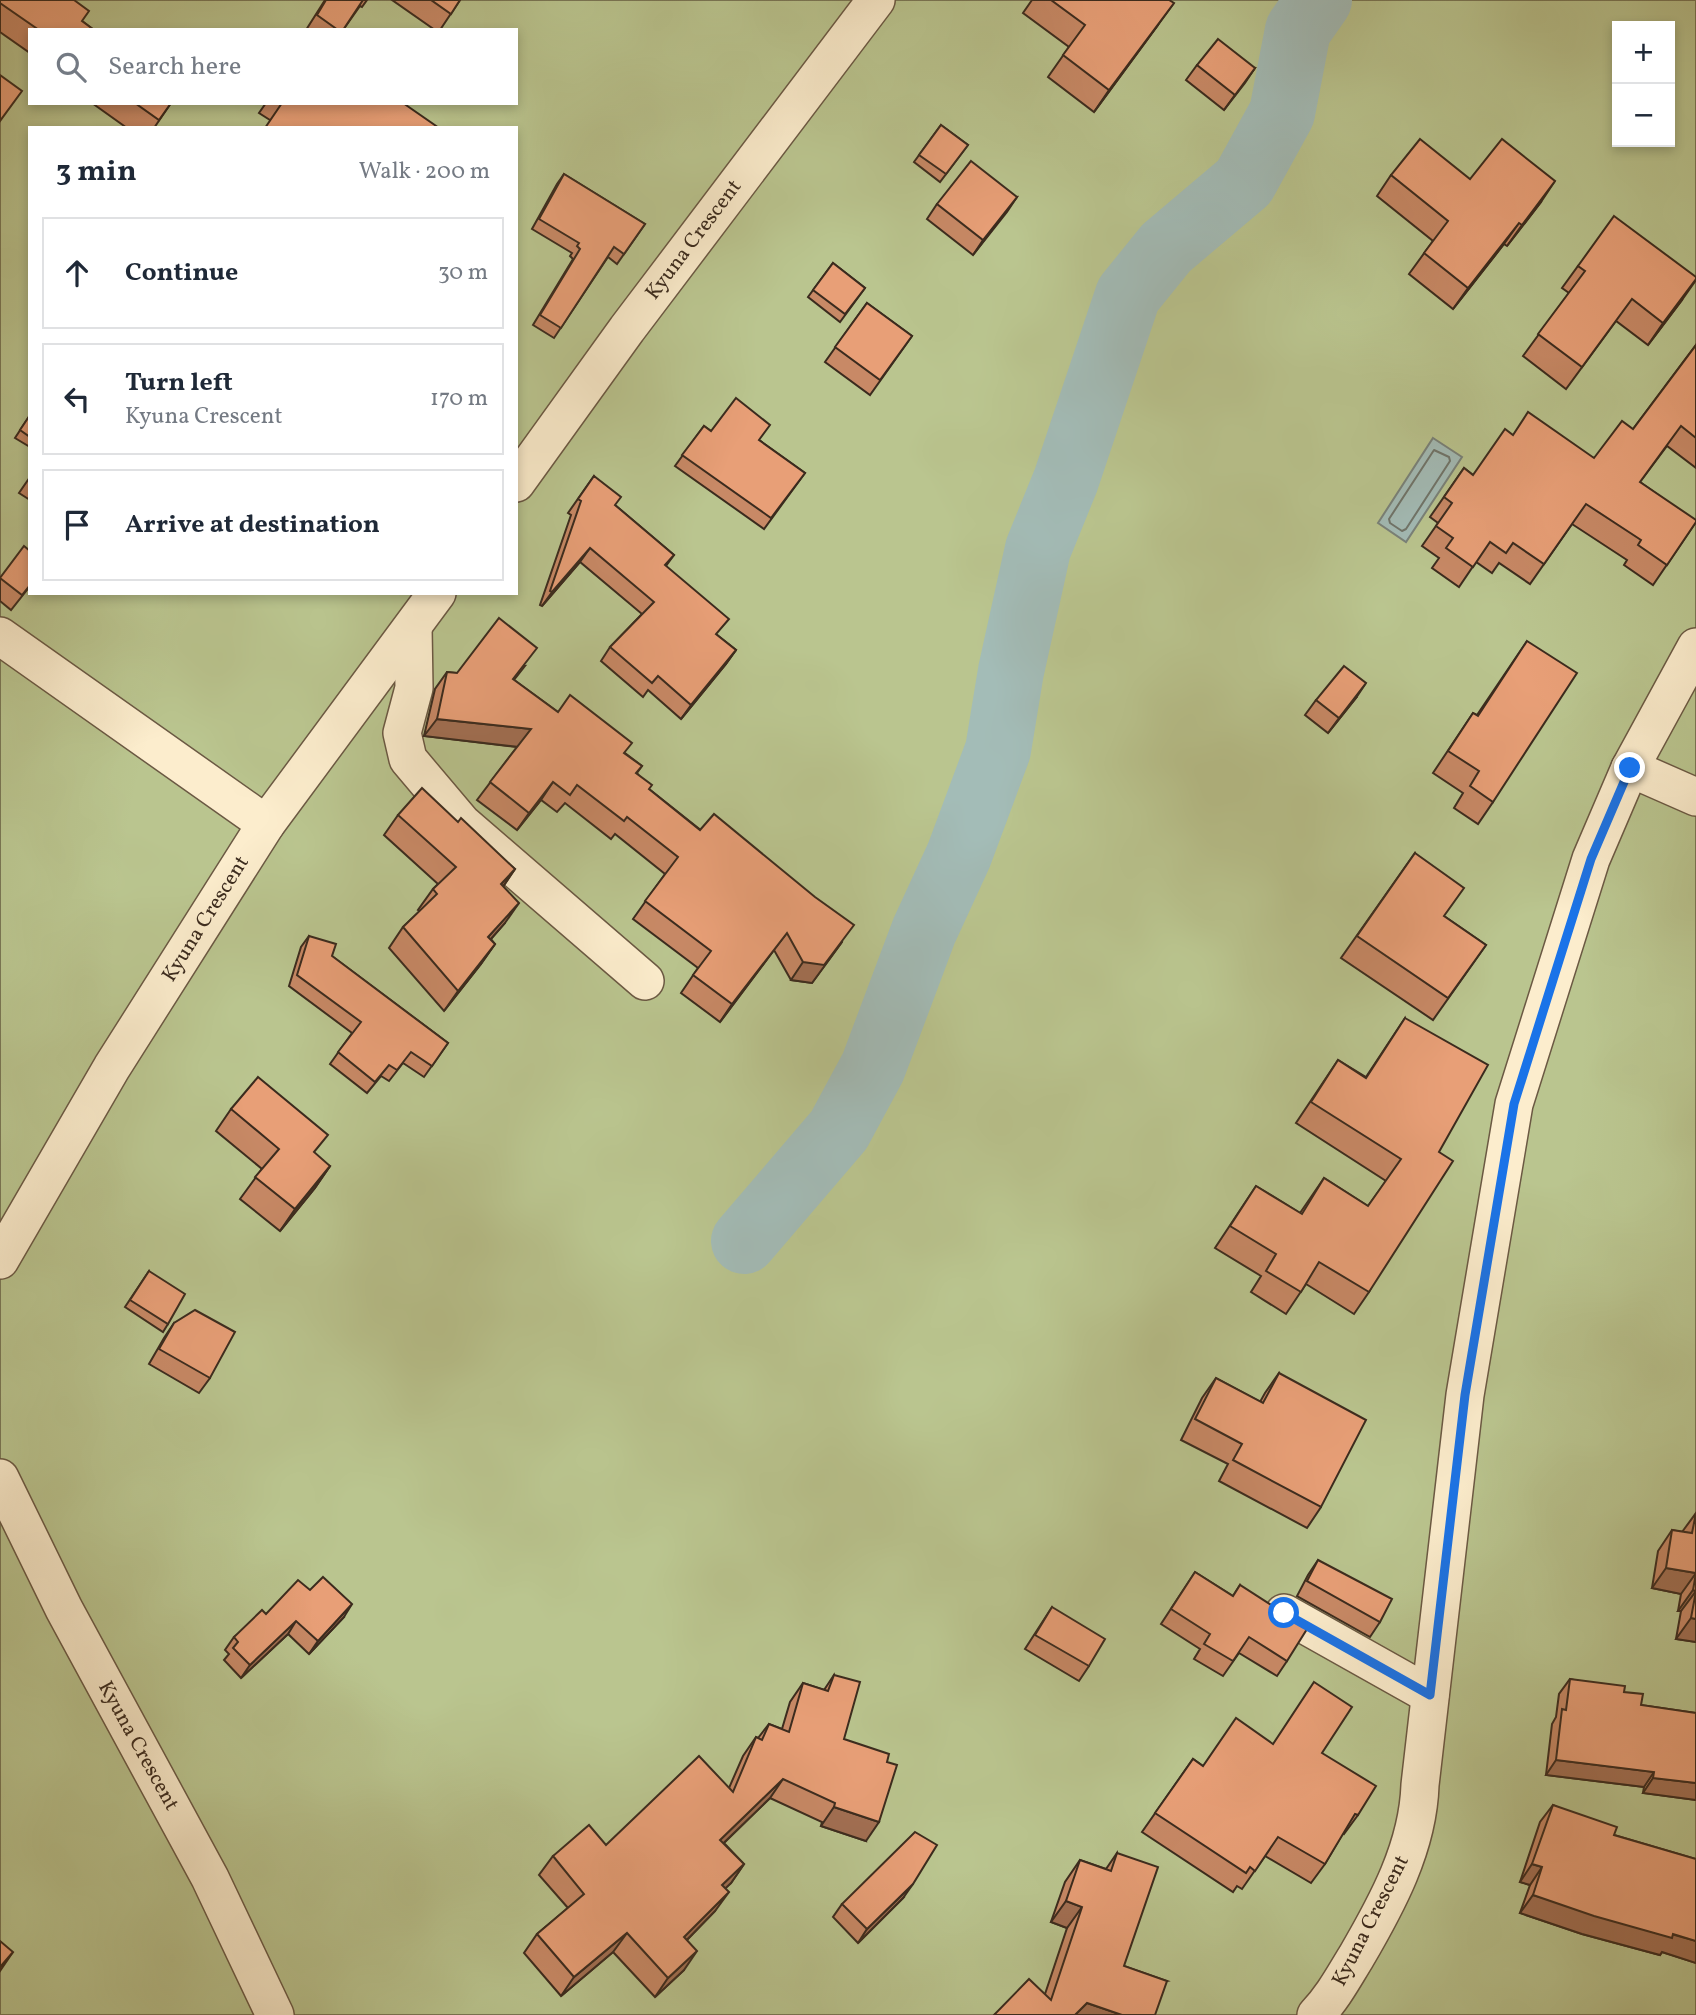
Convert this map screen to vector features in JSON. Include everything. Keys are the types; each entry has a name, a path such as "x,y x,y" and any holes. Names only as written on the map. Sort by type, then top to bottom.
{"street":[{"name":"Kyuna Crescent","path":"518,480 627,329 876,0"},
{"name":"Kyuna Crescent","path":"0,1260 111,1068 266,824 436,595"},
{"path":"412,627 414,688 402,733 408,759 462,823 645,981"},
{"path":"0,636 266,824"},
{"name":"Kyuna Crescent","path":"1316,2015 1330,2000 1369,1933 1405,1862 1419,1809 1465,1395 1514,1104 1591,859 1630,768 1696,647"},
{"path":"1630,768 1696,797"},
{"name":"Kyuna Crescent","path":"0,1478 64,1609 210,1878 275,2015"},
{"path":"1284,1613 1430,1695"}],"green space":[{"path":"0,0 1696,0 1696,2015 0,2015"}],"water":[{"path":"1433,438 1462,457 1406,542 1378,523"}],"building":[{"path":"0,0 74,0 89,11 82,21 91,28 36,28 0,3"},
{"path":"326,0 363,0 344,28 335,28 317,15"},
{"path":"431,0 460,0 451,14"},
{"path":"1051,0 1169,0 1174,3 1109,90 1063,55 1085,25"},
{"path":"1218,39 1255,68 1235,95 1197,65"},
{"path":"0,75 22,91 0,121"},
{"path":"138,105 170,105 159,120"},
{"path":"281,105 406,105 436,126 266,126"},
{"path":"941,125 968,145 946,174 919,155"},
{"path":"1420,139 1470,179 1502,139 1555,181 1522,225 1519,223 1468,288 1424,253 1448,221 1391,175"},
{"path":"971,161 1017,197 983,240 937,204"},
{"path":"564,174 645,224 624,254 614,247 561,328 540,315 580,249 577,246 579,243 539,219"},
{"path":"1614,216 1696,279 1663,323 1632,299 1582,367 1538,334 1585,271 1578,266"},
{"path":"833,263 865,288 845,314 813,290"},
{"path":"867,303 912,336 880,380 835,347"},
{"path":"1696,345 1696,438 1681,426 1640,482 1696,520 1667,565 1638,545 1641,540 1586,504 1544,564 1513,543 1506,553 1490,542 1473,567 1446,548 1453,538 1436,526 1452,503 1444,497 1464,468 1473,475 1505,429 1513,435 1528,412 1594,458 1622,421 1633,429"},
{"path":"736,398 770,425 759,440 805,473 771,518 682,455 704,426 711,431"},
{"path":"28,418 28,436 20,430"},
{"path":"594,476 621,497 615,505 674,555 665,565 729,619 716,634 736,650 691,705 658,676 652,683 610,647 654,602 590,548 552,592 550,591 581,501 578,499"},
{"path":"24,546 28,549 28,588 22,595 0,578"},
{"path":"499,618 537,648 513,679 558,712 570,695 632,743 624,753 642,766 636,773 652,785 649,789 700,830 714,814 815,897 854,925 824,965 803,962 787,933 732,1004 693,975 711,951 645,901 678,857 627,817 624,821 577,785 570,795 553,782 529,813 490,782 531,729 437,719 447,672 457,673"},
{"path":"1527,641 1577,673 1493,802 1470,786 1479,771 1448,751 1473,713 1478,716"},
{"path":"1344,666 1366,683 1339,718 1316,700"},
{"path":"422,788 458,822 461,818 515,869 501,884 519,903 488,937 495,944 458,991 403,927 437,894 433,889 456,867 398,815"},
{"path":"1415,853 1464,888 1444,916 1486,945 1448,998 1357,936"},
{"path":"309,936 336,944 332,956 448,1043 432,1066 411,1052 397,1070 389,1065 375,1082 338,1052 361,1022 297,975"},
{"path":"1405,1018 1488,1065 1439,1152 1453,1161 1369,1292 1319,1262 1301,1292 1266,1271 1276,1254 1230,1226 1256,1186 1302,1214 1324,1178 1368,1206 1401,1159 1311,1102 1338,1060 1366,1078"},
{"path":"258,1077 328,1135 314,1152 330,1166 295,1209 255,1177 279,1149 231,1109"},
{"path":"149,1271 185,1294 168,1324 130,1300"},
{"path":"195,1310 235,1332 210,1378 159,1349 174,1323"},
{"path":"1279,1373 1366,1420 1321,1507 1233,1460 1242,1444 1195,1419 1216,1378 1263,1403"},
{"path":"1696,1513 1696,1573 1666,1568 1672,1530 1692,1533"},
{"path":"1318,1560 1392,1599 1380,1622 1307,1581"},
{"path":"1195,1572 1233,1596 1240,1585 1307,1629 1287,1661 1249,1637 1233,1661 1204,1644 1210,1634 1171,1609"},
{"path":"323,1577 352,1604 318,1641 296,1621 250,1665 233,1648 238,1642 234,1637 262,1610 266,1614 298,1580 310,1590"},
{"path":"1696,1591 1696,1619 1691,1618"},
{"path":"1052,1607 1105,1639 1089,1666 1035,1635"},
{"path":"834,1675 860,1682 844,1739 889,1754 887,1762 897,1765 879,1822 834,1807 835,1803 783,1779 720,1840 744,1864 722,1885 729,1892 684,1937 697,1951 668,1978 627,1933 574,1977 537,1934 584,1894 553,1856 589,1825 606,1845 699,1756 733,1792 756,1737 762,1740 769,1724 789,1732 803,1683 828,1691"},
{"path":"1570,1679 1625,1686 1624,1692 1643,1694 1641,1705 1696,1713 1696,1783 1653,1778 1654,1772 1556,1760 1562,1709 1566,1710"},
{"path":"1314,1682 1352,1707 1322,1753 1376,1786 1358,1815 1355,1814 1325,1864 1278,1837 1255,1871 1250,1867 1246,1873 1155,1813 1193,1759 1203,1766 1236,1718 1273,1744"},
{"path":"1553,1805 1617,1827 1614,1835 1696,1859 1696,1941 1673,1934 1672,1938 1594,1916 1533,1895 1542,1867 1532,1864"},
{"path":"915,1832 937,1845 913,1884 867,1929 842,1904"},
{"path":"1117,1853 1158,1867 1124,1966 1167,1981 1155,2015 1122,2015 1087,2003 1075,2015 994,2015 1029,1979 1051,2000 1082,1907 1066,1901 1080,1860 1111,1871"},
{"path":"0,1941 13,1952 0,1967"}],"waterway":[{"path":"744,1241 839,1130 873,1067 924,931 959,855 998,750 1011,671 1038,549 1066,480 1128,295 1166,248 1244,182 1282,113 1298,30 1319,0"}],"route":[{"path":"1284,1613 1430,1695 1465,1395 1514,1104 1591,859 1630,768"}]}
